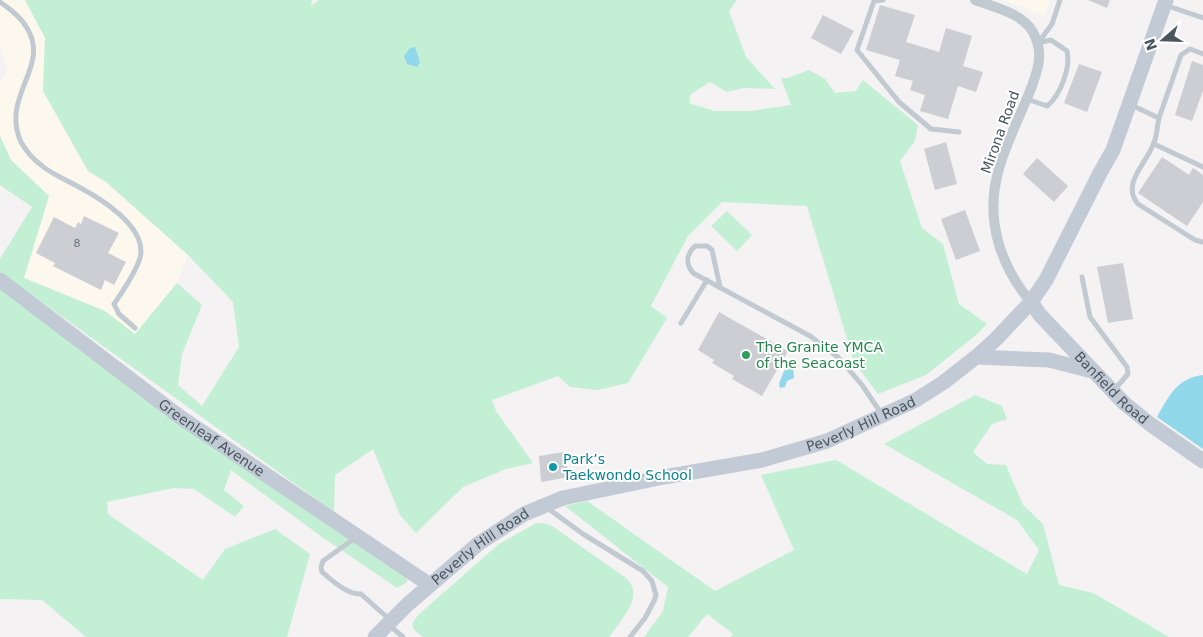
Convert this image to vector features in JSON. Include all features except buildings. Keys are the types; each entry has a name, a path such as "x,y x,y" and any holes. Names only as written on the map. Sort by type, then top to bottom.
{"street":[{"path":"975,0 1004,11 1024,22 1033,32 1038,43"},
{"name":"Peverly Hill Road","path":"375,637 430,584 478,544 504,525 524,514 563,498 762,460 827,441 916,400 976,357 1031,302 1046,280 1113,150 1165,2"},
{"name":"Mirona Road","path":"1031,302 1017,286 1001,252 994,226 993,207 997,176 1038,66 1038,43"},
{"name":"Greenleaf Avenue","path":"0,280 180,417 430,584"},
{"name":"Banfield Road","path":"1031,302 1040,315 1124,403 1150,424 1203,461"},
{"path":"976,357 1050,360 1094,372"}],"lane":[{"path":"883,0 874,1 857,50 899,102 931,129 959,132"},
{"path":"1038,43 1052,24 1060,0"},
{"path":"0,2 28,28 33,44 32,61 14,101 13,121 20,141 41,166 79,186 116,211 131,226 137,236 141,246 140,257 114,304 119,314 135,328"},
{"path":"1165,2 1203,18"},
{"path":"1026,99 1047,106 1053,102 1063,81 1069,58 1067,51 1051,40 1038,43"},
{"path":"1203,54 1190,49 1181,55 1159,118 1154,144 1131,185 1132,197 1138,204 1194,240 1203,242"},
{"path":"1130,105 1159,118"},
{"path":"1154,144 1203,167"},
{"path":"720,287 712,250 707,246 695,246 689,252 687,260 689,268 693,273 810,336 839,358 862,385 883,416"},
{"path":"1082,277 1090,317 1127,367 1128,374 1113,391"},
{"path":"681,323 707,280"},
{"path":"543,506 583,534 643,571 652,580 656,595 654,601 645,618 630,637"},
{"path":"357,536 323,561 322,572 342,588 354,594 361,594 403,637"}],"shaded area":[{"path":"0,0 25,0 45,38 43,91 88,171 106,182 188,255 177,283 135,335 105,311 24,278 49,196 11,160 0,136 0,83 8,68 0,49"},
{"path":"1003,0 1050,0 1044,16"}],"green space":[{"path":"25,0 312,0 311,6 319,0 737,0 729,11 746,57 775,89 744,88 727,92 710,82 691,94 689,103 715,111 751,111 791,105 781,78 788,78 809,70 825,79 835,93 856,91 863,80 918,125 915,141 900,161 922,228 943,244 959,304 987,324 926,375 878,394 854,362 807,206 722,202 688,236 651,306 667,318 628,383 597,390 570,387 558,376 492,400 496,411 533,463 506,469 463,487 416,533 400,515 373,449 335,475 334,512 0,272 0,259 32,207 0,185 0,136 11,160 49,196 24,278 105,311 135,334 177,283 202,305 182,354 178,385 202,406 239,347 233,302 188,255 106,182 88,171 43,91 45,38"},
{"path":"727,211 752,235 737,251 711,226"},
{"path":"0,288 406,573 407,582 397,588 322,537 231,470 224,490 244,506 235,517 194,489 174,488 107,502 108,514 203,580 225,549 275,529 310,554 287,637 86,637 42,600 1,599 0,601"},
{"path":"975,395 1002,406 1007,419 992,424 973,452 987,464 1006,465 1023,505 1043,524 1059,585 1093,593 1169,637 731,637 733,634 707,614 688,637 644,637 663,611 668,587 565,506 587,501 715,591 794,550 761,475 836,460 1027,574 1039,550 1017,520 884,444"},
{"path":"536,523 552,526 626,578 631,585 633,593 629,608 609,637 423,637 414,630 412,624 418,615 499,544"}],"water":[{"path":"415,47 420,62 417,67 407,64 404,56 410,48"},
{"path":"790,365 793,365 794,378 787,381 785,387 780,388 779,384 784,371"},
{"path":"1203,375 1203,449 1157,417 1170,395 1180,384"}],"place":[{"name":"The Granite YMCA of the Seacoast","path":"746,355"},
{"name":"Park’s Taekwondo School","path":"553,467"}]}
